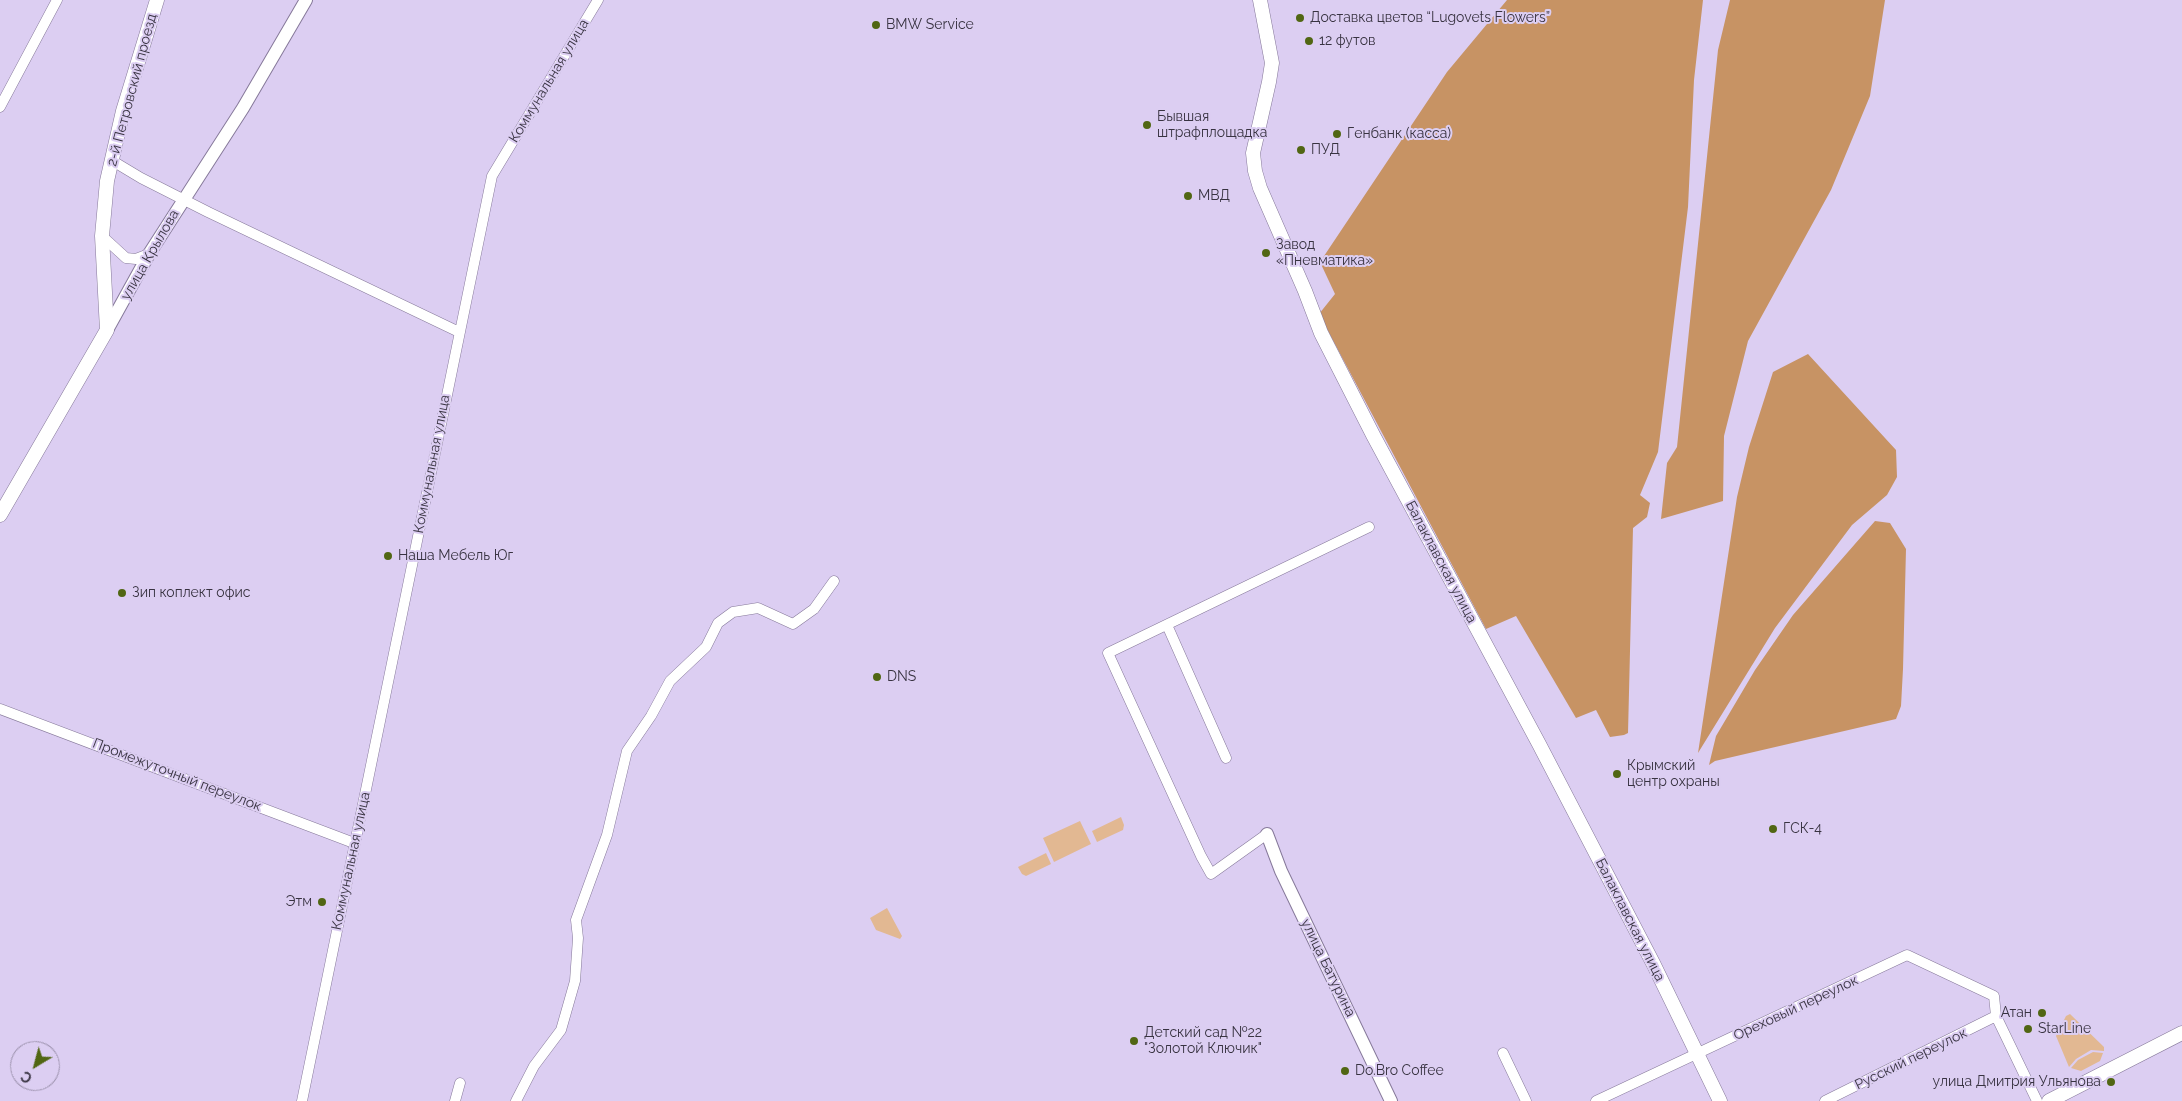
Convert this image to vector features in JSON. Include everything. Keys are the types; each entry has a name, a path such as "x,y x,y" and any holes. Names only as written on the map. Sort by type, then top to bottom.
{"main road":[{"name":"2-й Петровский проезд","path":"106,330 102,236 105,199 123,110 157,0"},
{"name":"Балаклавская улица","path":"1260,0 1272,62 1253,153 1260,188 1305,291 1321,333 1373,436 1539,744 1654,965 1720,1101"},
{"name":"улица Крылова","path":"0,515 106,330"},
{"path":"2049,1101 2182,1033"}],"street":[{"path":"0,107 57,0"},
{"name":"улица Крылова","path":"106,330 149,254 243,108 306,0"},
{"name":"Коммунальная улица","path":"302,1101 458,332 492,176 598,0"},
{"path":"112,160 140,178 458,332"},
{"path":"102,236 126,258 136,259 149,254"},
{"path":"1266,834 1211,874 1108,654 1369,527"},
{"path":"516,1101 534,1066 561,1030 575,981 578,938 576,920 607,835 627,751 652,716 670,681 706,647 718,623 733,612 758,608 793,624 814,609 834,581"},
{"path":"1167,626 1226,758"},
{"name":"Промежуточный переулок","path":"0,709 354,842"},
{"name":"улица Батурина","path":"1266,834 1281,871 1391,1101"},
{"name":"Ореховый переулок","path":"1596,1101 1907,955 1994,996 1996,1016"},
{"path":"1996,1016 2037,1101"},
{"name":"Русский переулок","path":"1825,1101 1996,1016"},
{"path":"1502,1053 1526,1101"},
{"path":"455,1101 460,1083"}],"shaded area":[{"path":"1507,0 1703,0 1694,80 1688,207 1658,452 1640,495 1650,503 1647,517 1633,528 1628,733 1624,735 1610,737 1596,710 1576,718 1516,616 1486,629 1319,314 1335,294 1320,262 1447,72"},
{"path":"1730,0 1885,0 1870,96 1831,190 1748,341 1724,436 1723,501 1661,519 1667,463 1677,447 1718,50"},
{"path":"1808,354 1896,450 1897,477 1887,495 1852,525 1775,628 1698,753 1737,497 1749,447 1773,372"},
{"path":"1875,521 1890,523 1906,549 1901,706 1896,719 1715,761 1709,765 1716,736 1755,670 1793,615"},
{"path":"1121,817 1124,825 1123,830 1097,842 1092,831"},
{"path":"1080,821 1091,844 1054,862 1043,838"},
{"path":"1046,853 1051,864 1026,876 1022,874 1018,867"},
{"path":"887,908 902,936 900,939 876,930 870,918"},
{"path":"2070,1014 2104,1047 2104,1051 2091,1050 2076,1059 2069,1067 2056,1036 2066,1016"},
{"path":"2093,1052 2103,1053 2100,1061 2081,1071 2071,1068 2078,1060"}],"place":[{"name":"Доставка цветов “Lugovets Flowers”","path":"1300,18"},
{"name":"BMW Service","path":"876,25"},
{"name":"12 футов","path":"1309,41"},
{"name":"Бывшая штрафплощадка","path":"1147,125"},
{"name":"Генбанк (касса)","path":"1337,134"},
{"name":"ПУД","path":"1301,150"},
{"name":"МВД","path":"1188,196"},
{"name":"Завод «Пневматика»","path":"1266,253"},
{"name":"Наша Мебель Юг","path":"388,556"},
{"name":"Зип коплект офис","path":"122,593"},
{"name":"DNS","path":"877,677"},
{"name":"Крымский центр охраны","path":"1617,774"},
{"name":"ГСК-4","path":"1773,829"},
{"name":"Этм","path":"322,902"},
{"name":"Атан","path":"2042,1013"},
{"name":"StarLine","path":"2028,1029"},
{"name":"Детский сад №22 \"Золотой Ключик\"","path":"1134,1041"},
{"name":"Do.Bro Coffee","path":"1345,1071"},
{"name":"улица Дмитрия Ульянова","path":"2111,1082"}]}
